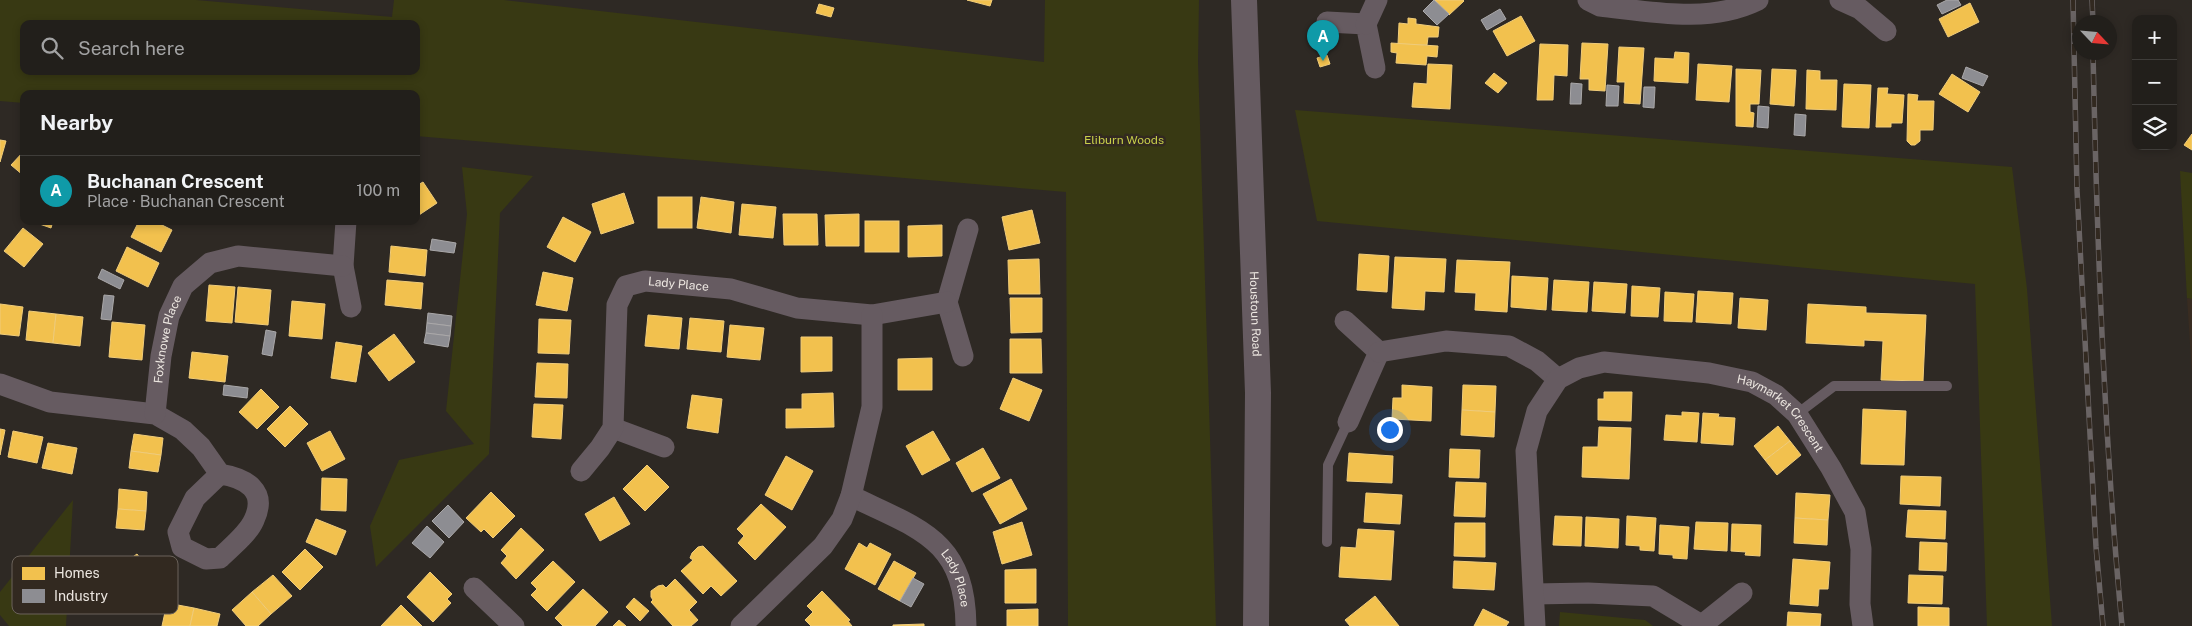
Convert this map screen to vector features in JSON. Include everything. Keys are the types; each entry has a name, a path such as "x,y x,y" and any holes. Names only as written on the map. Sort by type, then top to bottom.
{"street":[{"name":"Houstoun Road","path":"1244,0 1258,393 1256,626"},
{"path":"1375,68 1366,24 1377,0"},
{"path":"1588,0 1600,6 1682,16 1739,9 1758,0"},
{"path":"1840,0 1864,5 1886,31"},
{"path":"1327,22 1366,24"},
{"path":"346,225 343,266 351,307"},
{"path":"963,356 947,302 968,230"},
{"name":"Foxknowe Place","path":"155,414 169,316 183,286 210,263 238,256 343,266"},
{"name":"Lady Place","path":"613,428 617,305 626,286 645,281 731,289 797,308 872,316 947,302"},
{"path":"741,626 823,546 842,519 852,496 872,406 872,316"},
{"path":"1345,322 1379,352"},
{"path":"1379,352 1446,341 1509,346 1537,361 1558,379"},
{"path":"1348,422 1379,352"},
{"name":"Haymarket Crescent","path":"1535,626 1526,451 1537,411 1558,379 1578,368 1604,362 1709,373 1752,382 1776,395 1797,414 1831,468 1855,512 1861,549 1860,604 1863,626"},
{"path":"0,384 50,402 155,414 183,430 201,447 220,474"},
{"path":"581,471 600,448 613,428 664,447"},
{"name":"Lady Place","path":"852,496 924,532 947,553 961,580 966,626"},
{"path":"474,588 507,624"},
{"path":"1534,594 1588,593 1653,596 1703,625 1742,593"}],"lane":[{"path":"1797,414 1834,386 1947,386"},
{"path":"1328,542 1328,465 1348,422"}],"shaded area":[{"path":"2187,298 2192,299 2192,374"}],"green space":[{"name":"Eliburn Woods","path":"0,0 196,0 392,17 394,0 504,0 1044,62 1045,0 1199,0 1198,62 1216,626 1068,626 1066,192 420,136 420,90 20,90 20,103 0,101"},
{"path":"1295,110 2012,167 2027,289 2052,626 1987,626 1975,284 1317,221"},
{"path":"462,167 533,176 500,213 489,454 376,567 370,526 399,460 474,444 446,411 467,214"},
{"path":"2180,171 2192,173 2192,299 2187,298"},
{"path":"73,500 70,556 29,556"},
{"path":"12,577 12,614 67,614 66,626 9,626 0,615 0,592"},
{"path":"1560,612 1645,620 1653,626 1559,626"}],"building: Homes":[{"path":"967,0 992,0 990,6"},
{"path":"1435,0 1463,0 1464,1 1449,15"},
{"path":"1970,3 1979,22 1948,37 1939,19"},
{"path":"819,4 834,8 831,17 816,13"},
{"path":"1521,16 1535,41 1507,56 1493,31"},
{"path":"1408,18 1416,19 1416,24 1439,27 1438,37 1428,37 1427,45 1398,44 1399,23 1408,24"},
{"path":"1391,43 1438,46 1437,57 1427,56 1426,65 1396,63 1397,53 1391,52"},
{"path":"1582,43 1608,44 1605,91 1589,90 1589,79 1580,79"},
{"path":"1540,44 1568,45 1567,76 1554,75 1553,100 1537,100"},
{"path":"1619,47 1644,48 1640,104 1624,103 1625,82 1617,82"},
{"path":"1675,52 1689,53 1688,83 1654,81 1655,58 1674,59"},
{"path":"1327,55 1330,64 1320,67 1317,58"},
{"path":"1428,64 1452,65 1450,109 1412,107 1414,83 1427,84"},
{"path":"1698,64 1732,66 1729,102 1696,100"},
{"path":"1736,69 1761,70 1759,104 1750,104 1750,112 1754,113 1753,127 1736,126"},
{"path":"1772,69 1796,70 1794,106 1770,104"},
{"path":"1807,70 1820,71 1820,80 1837,80 1836,110 1806,109"},
{"path":"1494,73 1507,83 1498,93 1485,83"},
{"path":"1952,74 1980,92 1968,112 1939,94"},
{"path":"1844,84 1871,85 1869,128 1842,127"},
{"path":"1878,88 1888,88 1887,94 1904,95 1902,123 1891,123 1891,127 1876,127"},
{"path":"1908,94 1918,95 1917,101 1934,101 1933,130 1920,130 1920,141 1915,145 1911,145 1907,141"},
{"path":"2192,134 2192,150 2184,145"},
{"path":"0,140 6,141 0,162"},
{"path":"20,155 20,173 11,165"},
{"path":"423,182 437,203 420,214 420,184"},
{"path":"624,193 634,223 601,234 592,204"},
{"path":"658,197 692,197 692,228 658,228"},
{"path":"701,197 734,202 731,233 697,228"},
{"path":"742,204 776,207 773,238 739,235"},
{"path":"1032,210 1040,243 1009,250 1002,217"},
{"path":"783,214 817,214 818,245 784,245"},
{"path":"859,214 859,246 826,246 825,215"},
{"path":"563,217 591,232 575,262 547,247"},
{"path":"865,221 899,221 899,252 865,252"},
{"path":"137,225 162,225 172,230 161,252 131,237"},
{"path":"942,225 942,256 908,257 908,226"},
{"path":"23,228 43,244 24,267 4,251"},
{"path":"391,246 427,250 425,276 389,272"},
{"path":"127,247 159,263 148,287 116,271"},
{"path":"1359,254 1389,256 1387,292 1357,290"},
{"path":"1395,257 1446,259 1444,292 1425,291 1424,310 1392,308"},
{"path":"1039,259 1040,294 1009,294 1008,260"},
{"path":"1457,260 1510,262 1507,312 1475,310 1476,293 1455,292"},
{"path":"543,272 573,278 567,311 536,305"},
{"path":"1512,276 1548,278 1546,310 1511,307"},
{"path":"387,280 423,283 421,309 385,305"},
{"path":"1554,280 1589,282 1587,312 1552,310"},
{"path":"1594,282 1627,284 1625,313 1592,311"},
{"path":"209,285 235,287 232,323 206,321"},
{"path":"1632,286 1660,288 1658,317 1631,316"},
{"path":"238,287 271,290 268,325 235,322"},
{"path":"1698,291 1733,293 1731,324 1696,322"},
{"path":"1665,292 1694,294 1692,322 1664,321"},
{"path":"1010,298 1042,298 1042,332 1011,333"},
{"path":"1740,298 1768,300 1766,330 1738,328"},
{"path":"292,301 325,304 322,339 289,336"},
{"path":"0,304 23,307 19,336 0,334"},
{"path":"1808,304 1866,307 1866,313 1926,315 1923,381 1881,380 1883,341 1864,340 1864,346 1806,343"},
{"path":"29,311 56,314 53,343 26,340"},
{"path":"56,314 83,317 80,346 53,343"},
{"path":"648,315 682,318 679,349 645,346"},
{"path":"690,318 724,321 721,352 687,349"},
{"path":"539,319 571,320 569,354 538,353"},
{"path":"112,322 145,325 142,360 109,357"},
{"path":"730,325 764,328 760,360 727,357"},
{"path":"394,334 415,362 389,381 368,353"},
{"path":"801,337 832,337 832,371 801,372"},
{"path":"1010,339 1041,339 1042,373 1010,373"},
{"path":"336,342 362,346 356,382 331,378"},
{"path":"192,352 228,356 225,382 189,378"},
{"path":"932,358 932,390 898,390 898,359"},
{"path":"537,363 568,364 567,398 535,397"},
{"path":"1013,378 1042,390 1029,421 1000,409"},
{"path":"1402,385 1432,387 1431,421 1392,419 1393,398 1402,398"},
{"path":"1463,385 1496,386 1495,412 1462,410"},
{"path":"261,389 279,407 257,429 239,412"},
{"path":"1604,392 1632,392 1631,421 1598,420 1598,399 1604,399"},
{"path":"833,393 834,427 786,428 786,409 802,409 802,394"},
{"path":"692,395 722,399 718,433 687,428"},
{"path":"534,404 563,405 561,439 532,437"},
{"path":"290,406 308,424 285,447 267,429"},
{"path":"1863,409 1906,411 1904,465 1861,464"},
{"path":"1462,410 1495,412 1494,437 1461,435"},
{"path":"1682,412 1699,413 1697,442 1664,440 1666,415 1682,416"},
{"path":"1703,413 1719,414 1718,417 1735,418 1733,445 1701,443"},
{"path":"1778,426 1790,441 1765,460 1754,446"},
{"path":"1599,427 1631,428 1629,479 1582,477 1583,447 1598,447"},
{"path":"0,429 5,430 0,455"},
{"path":"13,431 43,437 37,463 8,457"},
{"path":"330,431 345,459 322,471 307,443"},
{"path":"933,431 950,460 922,475 906,446"},
{"path":"134,434 163,438 161,455 131,451"},
{"path":"1790,441 1801,455 1777,475 1765,460"},
{"path":"48,443 77,448 72,474 42,468"},
{"path":"983,448 1000,478 972,492 956,463"},
{"path":"1450,449 1480,450 1479,478 1449,477"},
{"path":"131,451 161,455 158,472 129,468"},
{"path":"1349,453 1393,456 1392,483 1347,481"},
{"path":"786,456 813,471 792,510 765,495"},
{"path":"647,465 669,487 645,511 623,489"},
{"path":"1901,476 1941,477 1940,506 1900,504"},
{"path":"322,478 347,479 346,511 321,510"},
{"path":"1011,479 1027,509 1000,524 983,494"},
{"path":"1456,482 1486,483 1485,517 1454,516"},
{"path":"119,489 147,492 146,511 118,509"},
{"path":"491,492 515,516 493,538 484,529 481,532 466,518"},
{"path":"1366,493 1402,495 1400,524 1364,522"},
{"path":"1796,493 1830,495 1828,520 1795,518"},
{"path":"614,497 630,524 600,541 585,514"},
{"path":"761,504 786,527 755,560 738,543 744,536 737,529"},
{"path":"118,509 146,511 144,530 116,528"},
{"path":"1908,510 1946,511 1945,539 1906,537"},
{"path":"1555,516 1582,517 1581,546 1553,545"},
{"path":"1627,516 1656,518 1654,551 1640,550 1640,546 1626,545"},
{"path":"1586,517 1619,519 1618,548 1585,546"},
{"path":"1795,518 1828,520 1827,545 1794,543"},
{"path":"316,519 346,531 336,555 306,542"},
{"path":"1022,522 1032,555 1002,564 993,532"},
{"path":"1696,522 1728,523 1727,551 1694,549"},
{"path":"1455,523 1485,523 1485,557 1454,556"},
{"path":"1732,524 1761,525 1760,556 1745,555 1746,552 1731,551"},
{"path":"1660,525 1689,527 1687,559 1659,554"},
{"path":"521,528 544,550 516,579 501,563 507,556 501,550"},
{"path":"1358,529 1394,531 1391,580 1339,577 1341,547 1356,548"},
{"path":"1920,542 1947,543 1946,571 1919,570"},
{"path":"859,543 867,548 870,543 891,554 875,585 845,569"},
{"path":"703,546 737,581 721,596 711,586 703,594 681,571 693,560 690,558 692,553 698,547"},
{"path":"305,549 323,567 300,590 282,572"},
{"path":"1793,559 1830,562 1828,589 1819,589 1818,606 1790,604"},
{"path":"553,561 575,582 547,611 531,595 537,589 531,583"},
{"path":"894,561 916,573 900,601 878,589"},
{"path":"1454,561 1496,563 1494,590 1453,588"},
{"path":"1036,569 1036,603 1005,603 1005,570"},
{"path":"430,572 452,594 447,599 451,603 433,622 407,597"},
{"path":"273,575 292,596 271,614 252,592"},
{"path":"1909,575 1943,576 1942,604 1908,603"},
{"path":"675,579 697,602 689,610 698,620 691,626 673,626 651,602 653,600 651,591 663,585 666,588"},
{"path":"583,589 608,612 595,626 563,626 555,618"},
{"path":"822,591 850,620 848,621 852,626 811,626 805,620 813,612 807,606"},
{"path":"252,592 271,614 258,626 246,626 232,610"},
{"path":"1375,596 1399,626 1350,626 1345,620"},
{"path":"634,598 649,611 640,621 626,607"},
{"path":"178,605 194,608 190,626 162,626 165,614 178,614"},
{"path":"401,605 422,626 381,626"},
{"path":"1918,607 1949,608 1949,626 1918,626"},
{"path":"194,608 220,614 217,626 190,626"},
{"path":"1038,609 1038,626 1007,626 1007,610"},
{"path":"1483,609 1509,622 1506,626 1474,626"},
{"path":"1788,612 1821,614 1820,626 1787,626"},
{"path":"619,620 626,626 613,626"},
{"path":"924,624 924,626 893,626 893,625"}],"building: Industry":[{"path":"1434,0 1449,14 1437,25 1423,11"},
{"path":"1947,0 1958,0 1961,5 1942,14 1937,5"},
{"path":"1500,9 1506,19 1487,30 1481,20"},
{"path":"1966,67 1988,76 1983,86 1962,78"},
{"path":"1571,83 1582,84 1581,104 1570,104"},
{"path":"1607,85 1619,86 1618,106 1606,106"},
{"path":"1644,87 1655,87 1654,108 1643,107"},
{"path":"1758,106 1769,107 1768,128 1757,127"},
{"path":"1795,114 1806,115 1805,136 1794,135"},
{"path":"432,239 456,243 454,253 430,250"},
{"path":"102,269 124,280 120,289 98,278"},
{"path":"104,295 114,296 111,320 101,319"},
{"path":"428,313 452,316 451,326 427,323"},
{"path":"427,323 451,326 450,336 426,333"},
{"path":"266,330 276,332 272,356 262,354"},
{"path":"426,333 450,336 448,347 424,343"},
{"path":"224,385 248,388 247,398 223,395"},
{"path":"448,505 464,522 449,538 432,521"},
{"path":"427,526 444,542 430,558 412,543"},
{"path":"913,578 924,584 911,607 900,601"}],"railway":[{"path":"2073,0 2077,190 2096,547 2103,626"},
{"path":"2092,0 2093,15"},
{"path":"2093,60 2102,340 2110,483 2122,626"}],"place":[{"name":"Buchanan Crescent","path":"1323,61"}]}
